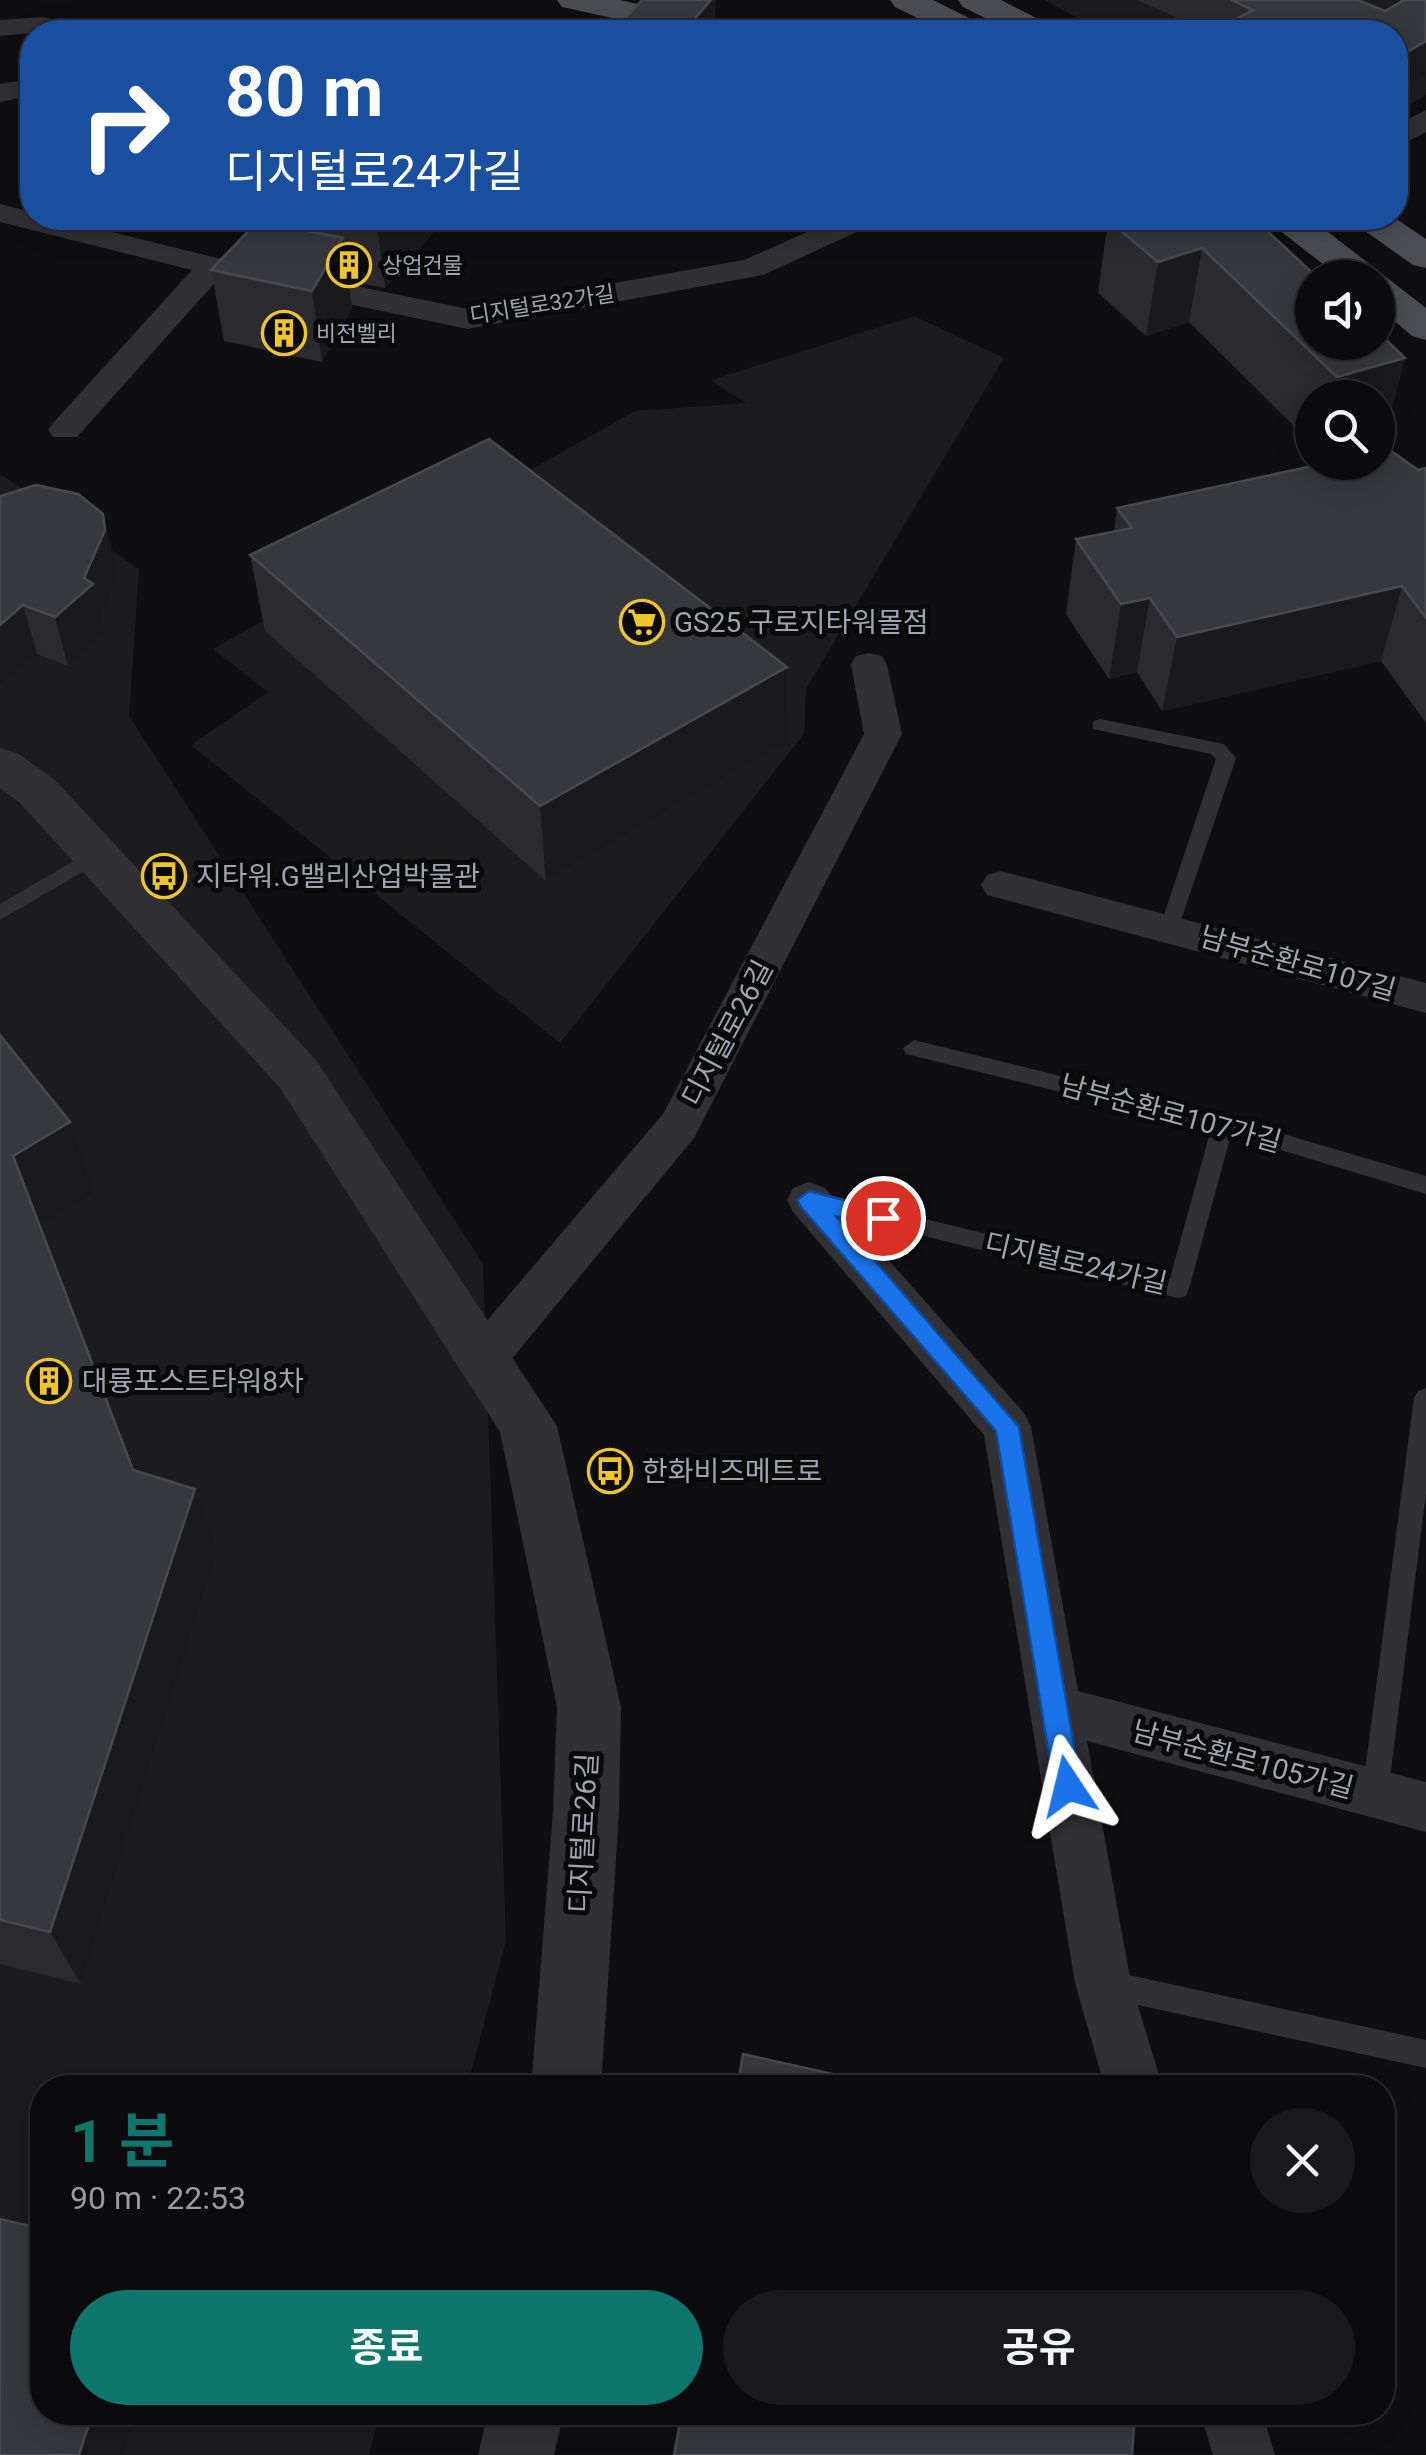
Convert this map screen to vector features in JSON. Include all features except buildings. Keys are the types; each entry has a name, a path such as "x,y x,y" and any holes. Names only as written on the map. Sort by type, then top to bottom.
{"main road":[{"path":"574,0 665,20"},
{"path":"907,0 947,20"},
{"path":"975,0 1014,20"},
{"path":"1009,0 1035,20"},
{"path":"1297,230 1328,246"},
{"path":"1305,230 1345,260"},
{"path":"1387,230 1426,258"},
{"path":"1395,302 1426,328"}],"street":[{"name":"디지털로32가길","path":"68,230 213,266 468,319 752,268 836,230"},
{"path":"65,430 213,266"},
{"name":"디지털로26길","path":"484,1358 679,1126 883,734 869,665"},
{"name":"디지털로26길","path":"0,764 37,792 298,1074 528,1426 589,1707 586,1812 567,2075"},
{"name":"남부순환로107길","path":"1000,885 1426,998"},
{"path":"809,1200 1007,1427 1103,1983 1130,2075"},
{"name":"남부순환로105가길","path":"1054,1708 1426,1807"},
{"path":"516,2455 523,2425"},
{"path":"1235,2425 1244,2455"}],"lane":[{"name":"남부순환로107길","path":"1100,724 1216,749 1226,758 1170,927"},
{"path":"0,912 96,856"},
{"name":"남부순환로107가길","path":"914,1048 1223,1124 1426,1185"},
{"name":"디지털로24가길","path":"809,1200 1178,1288 1223,1124"},
{"name":"남부순환로105가길","path":"1375,1794 1426,1398"},
{"path":"1103,1983 1426,2054"}],"shaded area":[{"path":"1044,0 1426,0 1426,95 1408,106 1408,20 1082,20"},
{"path":"914,316 1004,358 806,689 804,734 560,1043 191,745 268,692 213,649 635,411 746,403 711,380"},
{"path":"0,474 139,569 129,716 483,1264 506,1941 470,2075 30,2075 30,2425 377,2425 369,2455 0,2455"}],"place":[{"name":"상업건물","path":"349,265"},
{"name":"비전벨리","path":"284,333"},
{"name":"GS25 구로지타워몰점","path":"642,622"},
{"name":"지타워.G밸리산업박물관","path":"164,876"},
{"name":"대륭포스트타워8차","path":"49,1381"},
{"name":"한화비즈메트로","path":"610,1471"}],"route":[{"path":"883,1218 809,1200 1007,1427 1068,1786"}]}
